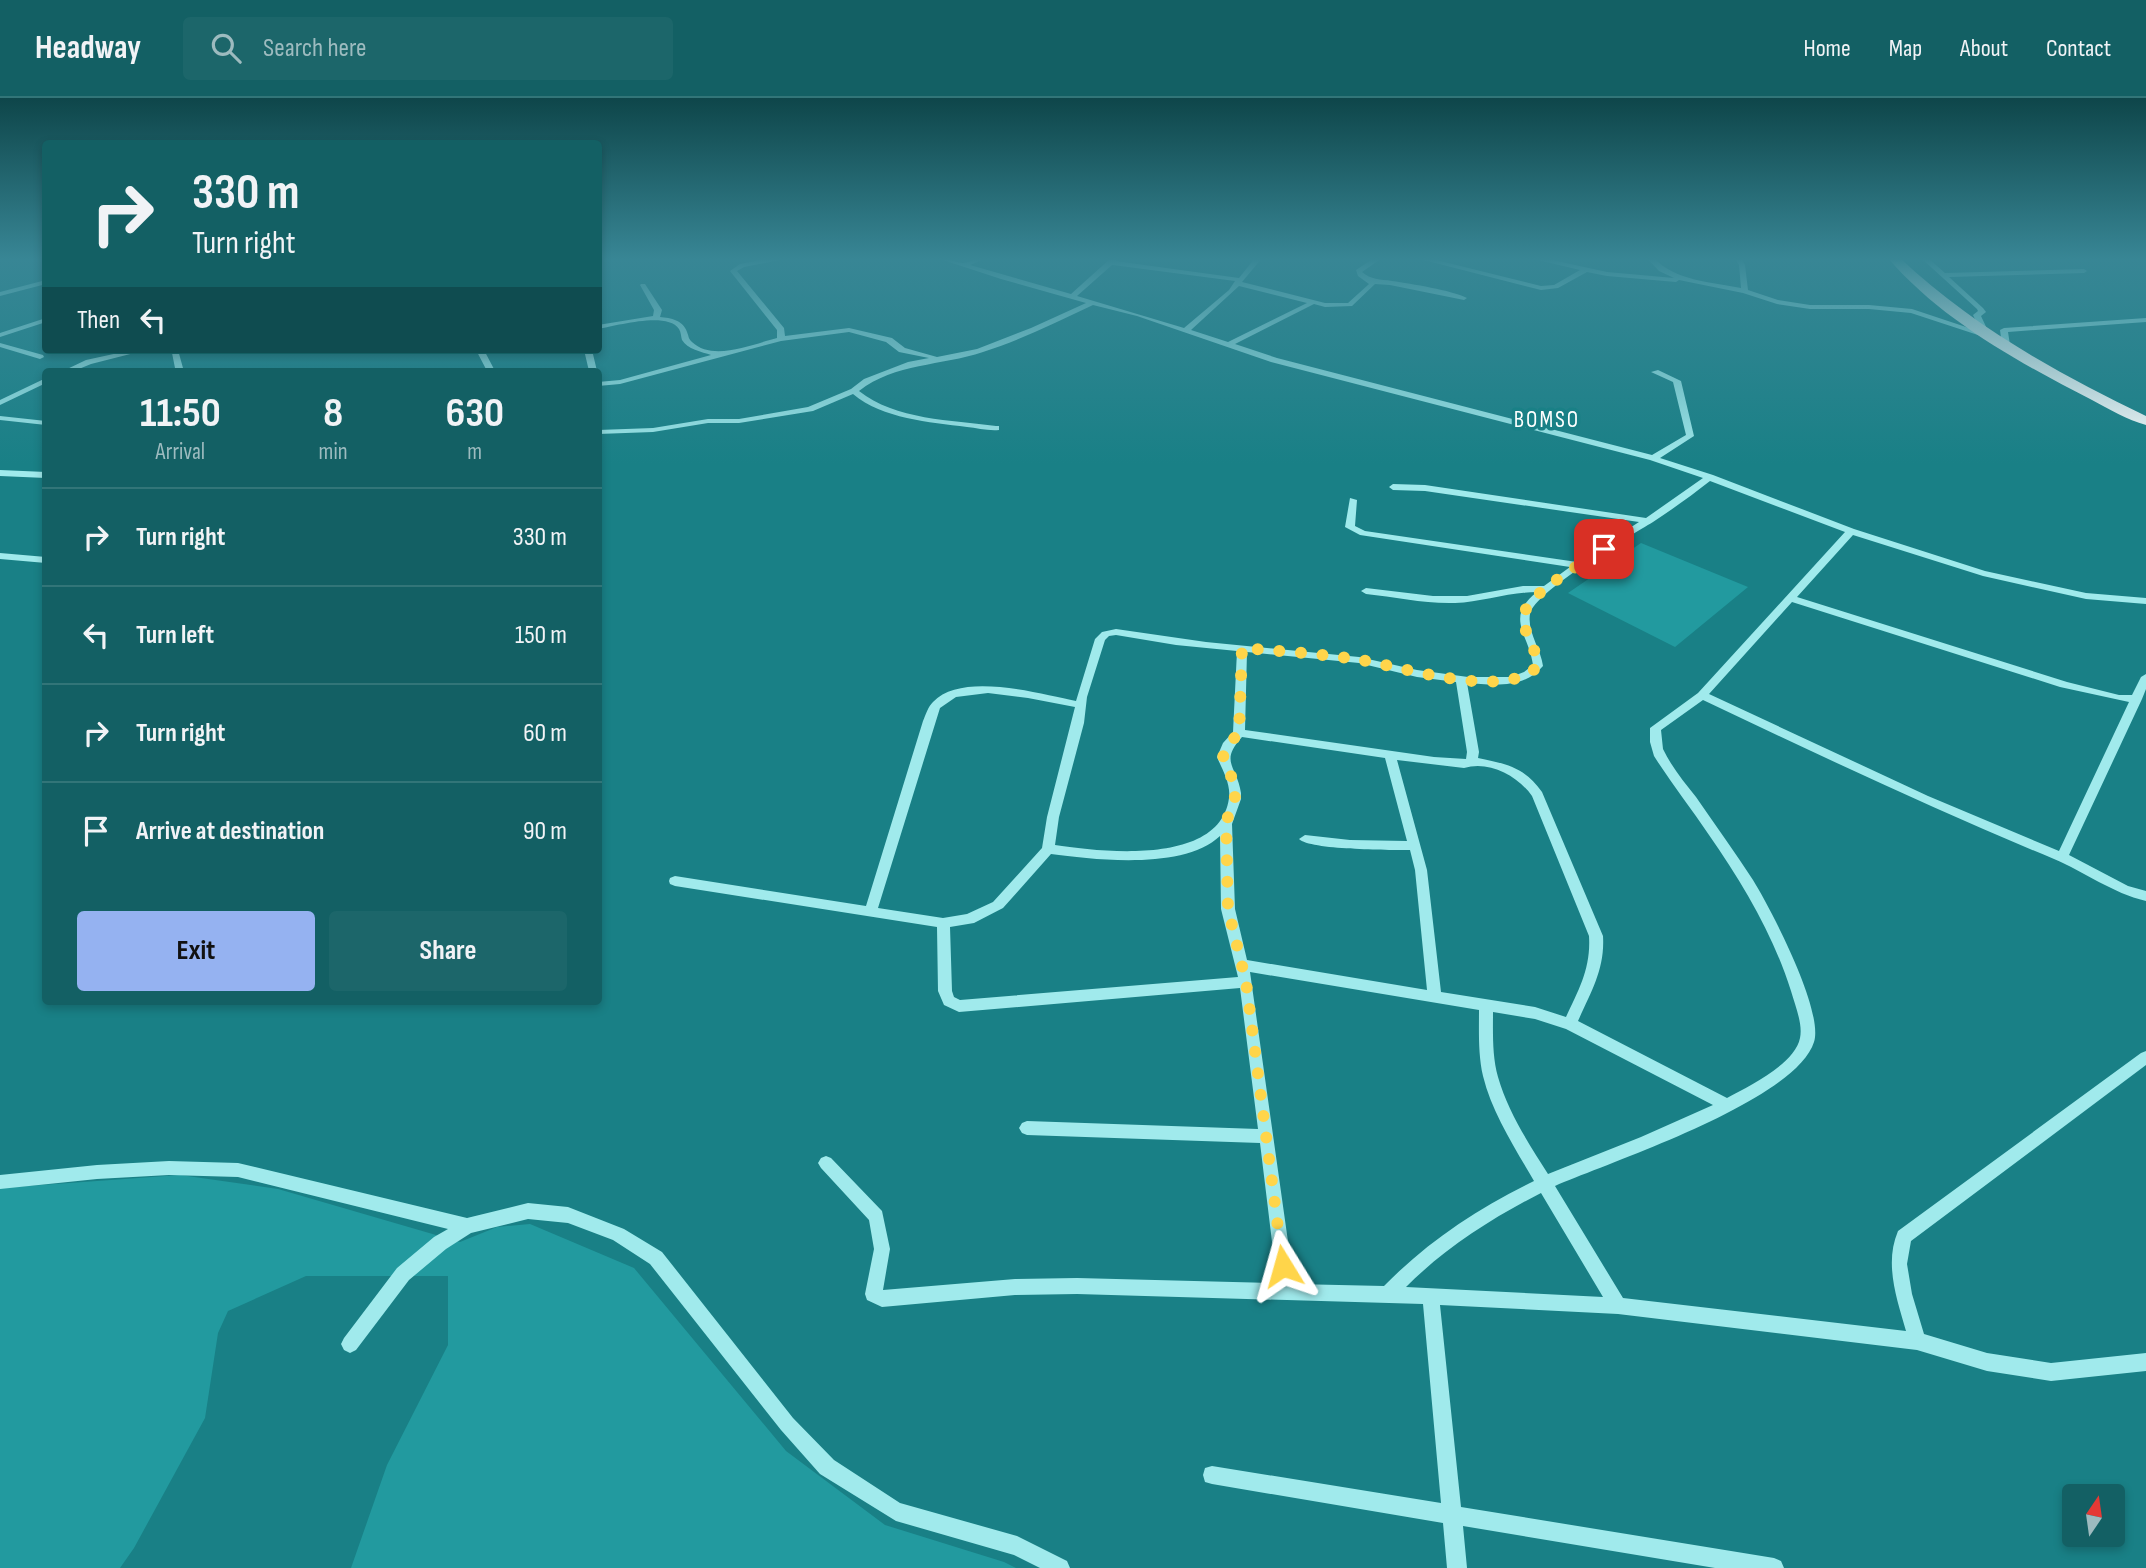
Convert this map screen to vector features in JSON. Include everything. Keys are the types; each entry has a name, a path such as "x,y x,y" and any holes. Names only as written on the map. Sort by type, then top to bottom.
{"highway":[{"path":"1978,327 2068,381 2146,421"}],"street":[{"path":"0,335 26,327"},
{"path":"680,327 691,345 720,356"},
{"path":"778,327 781,339"},
{"path":"602,432 653,430 708,421 739,421 810,409 854,391 867,381 911,364 950,359 1041,327"},
{"path":"1173,327 1315,372 1653,458 1851,531 1994,576 2086,596 2146,601"},
{"path":"1185,331 1191,327"},
{"path":"1228,345 1265,327"},
{"path":"1967,327 2010,347"},
{"path":"1982,327 1984,331"},
{"path":"2010,347 2004,330 2048,327"},
{"path":"602,384 620,382 781,339 849,330 889,340 902,350 921,356 950,359"},
{"path":"0,345 40,357"},
{"path":"74,368 124,354"},
{"path":"1653,458 1690,436 1677,382 1673,377 1655,372"},
{"path":"0,403 42,382"},
{"path":"854,391 863,402 888,410 941,421 996,428"},
{"path":"0,418 42,423"},
{"path":"0,473 42,475"},
{"path":"675,881 943,923 969,919 998,905 1048,849 1093,659 1100,639 1105,634 1116,632 1200,647 1242,648 1363,660 1401,670 1461,680 1508,681 1530,675 1538,666 1538,657 1525,629 1525,611 1533,600 1577,565 1649,521 1710,477"},
{"path":"1393,487 1424,488 1649,521"},
{"path":"1353,500 1350,527 1363,533 1577,565"},
{"path":"1386,1296 1405,1274 1440,1244 1544,1184 1729,1106 1794,1063 1807,1043 1806,1020 1789,963 1760,904 1732,855 1656,746 1653,737 1656,728 1702,695 1851,531"},
{"path":"0,556 42,560"},
{"path":"1366,591 1453,600 1480,598 1523,587 1548,589"},
{"path":"1791,598 2064,685 2119,698 2137,699"},
{"path":"1242,648 1239,733 1227,746 1223,757 1234,783 1235,799 1226,822 1228,909 1246,982 1287,1292"},
{"path":"1461,680 1472,761"},
{"path":"2062,857 2145,683"},
{"path":"870,913 937,703 959,690 980,688 1081,705"},
{"path":"1702,695 1922,798 2062,857 2127,890 2146,896"},
{"path":"1239,733 1464,764 1472,761 1513,770 1528,780 1538,795 1596,936 1597,952 1587,989 1570,1024"},
{"path":"1390,754 1421,870 1434,995"},
{"path":"1048,849 1129,856 1174,852 1209,839 1226,822"},
{"path":"1305,839 1350,844 1415,846"},
{"path":"943,923 945,991 949,1001 959,1006 1246,982"},
{"path":"1243,965 1535,1013 1570,1024 1729,1106"},
{"path":"1486,1004 1486,1044 1490,1075 1499,1102 1544,1184 1618,1306"},
{"path":"1917,1341 1899,1264 1904,1237 2146,1057"},
{"path":"1027,1128 1266,1136"},
{"path":"826,1163 876,1216 883,1249 873,1294 882,1299 1015,1287 1287,1292 1618,1306 1917,1341 1987,1362 2051,1372 2146,1362"},
{"path":"0,1182 169,1168 238,1170 467,1226"},
{"path":"350,1344 403,1274 440,1243 467,1226 528,1210 568,1216 618,1234 656,1258 787,1424 827,1467 896,1511 1017,1546 1060,1568"},
{"path":"1431,1297 1457,1568"},
{"path":"1212,1475 1305,1488 1452,1516 1774,1568"}],"shaded area":[{"path":"1641,543 1748,587 1675,647 1568,593"},
{"path":"180,1175 278,1189 460,1242 497,1227 530,1224 634,1268 786,1451 885,1525 1016,1568 351,1568 387,1465 448,1345 448,1276 306,1276 228,1311 218,1333 205,1418 134,1548 120,1568 0,1568 0,1188"}],"district":[{"name":"BOMSO","path":"1547,419"}],"route":[{"path":"1283,1266 1246,982 1228,909 1226,884 1226,822 1235,799 1234,783 1223,757 1227,746 1239,733 1242,648 1363,660 1410,672 1461,680 1508,681 1530,675 1538,666 1538,657 1525,629 1525,611 1533,600 1577,565 1604,549"}]}
